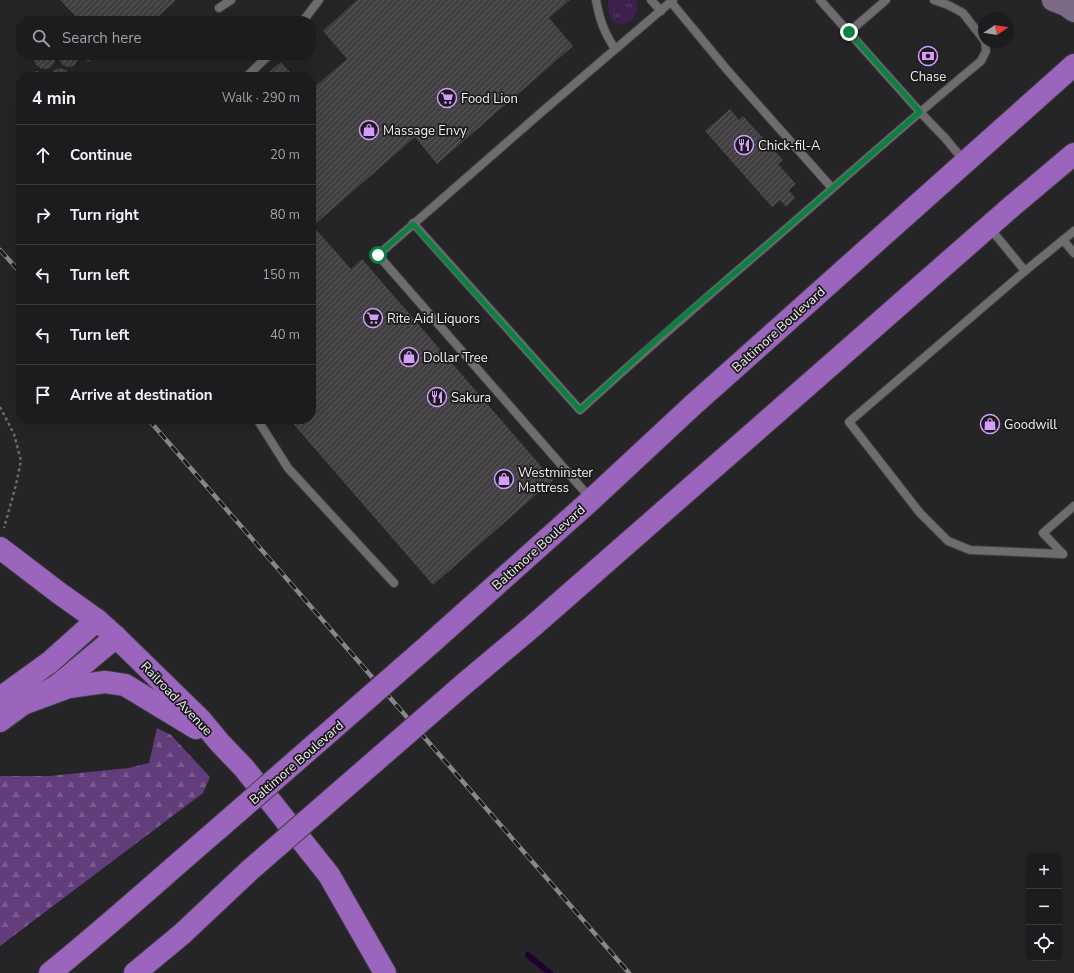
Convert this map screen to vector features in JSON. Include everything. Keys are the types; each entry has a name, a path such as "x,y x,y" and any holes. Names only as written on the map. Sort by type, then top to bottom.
{"highway":[{"name":"Baltimore Boulevard","path":"50,973 99,934 138,898 430,644 591,500 693,405 1074,65"},
{"path":"135,973 182,934 250,870 533,626 988,227 1074,154"},
{"path":"1011,207 1074,169"},
{"name":"Railroad Avenue","path":"1,540 59,593 97,620 116,636 200,719 244,768 329,875 385,973"},
{"path":"0,698 50,662 97,620"},
{"path":"0,721 23,704 57,686 116,636"},
{"path":"23,704 69,687 105,682 125,685 220,743"},
{"path":"34,973 99,934"}],"lane":[{"path":"219,8 230,0"},
{"path":"307,16 319,0"},
{"path":"596,0 601,22 606,35 616,49"},
{"path":"651,0 661,11"},
{"path":"820,0 945,138 964,162"},
{"path":"849,32 886,0"},
{"path":"934,0 952,6 963,14 978,33"},
{"path":"591,500 378,255 672,1 728,71 832,188"},
{"path":"413,224 580,410 664,333 981,61 986,51 985,48"},
{"path":"251,72 264,60"},
{"path":"988,227 1025,271"},
{"path":"1074,231 1025,271 849,422 920,514 948,541 970,550 1063,554 1043,533 1074,506"},
{"path":"1063,240 1074,253"},
{"path":"260,424 288,468 394,583"}],"path":[{"path":"0,407 14,434 21,461 1,540"}],"green space":[{"path":"608,0 636,0 636,13 628,22 618,24 614,22 609,14"},
{"path":"157,728 171,735 210,777 203,793 0,946 0,776 49,776 129,768 149,763"}],"building":[{"path":"60,0 176,0 158,16 93,16 90,13 92,16 75,16"},
{"path":"357,0 570,0 549,18 573,46 437,164 415,137 316,223 316,86 347,59 323,31"},
{"path":"35,60 55,60 50,68 47,69 40,68 35,64"},
{"path":"60,60 78,60 74,66 68,67 62,65"},
{"path":"281,62 290,72 269,72"},
{"path":"60,68 67,72 53,72"},
{"name":"Chick-fil-A","path":"730,109 739,120 743,116 783,160 778,164 796,184 789,190 795,198 786,207 780,200 772,207 705,131"},
{"path":"316,229 351,269 362,259 553,480 433,585 293,424 316,424"}],"waterway":[{"path":"528,955 550,973"}],"railway":[{"path":"0,250 16,268"},
{"path":"152,424 629,973"}],"place":[{"name":"Chase","path":"928,56"},
{"name":"Food Lion","path":"447,98"},
{"name":"Massage Envy","path":"369,130"},
{"name":"Chick-fil-A","path":"744,145"},
{"name":"Rite Aid Liquors","path":"373,318"},
{"name":"Dollar Tree","path":"409,357"},
{"name":"Sakura","path":"437,397"},
{"name":"Goodwill","path":"990,424"},
{"name":"Westminster Mattress","path":"504,479"}],"route":[{"path":"378,255 413,224 580,410 664,333 920,112 849,32"}]}
